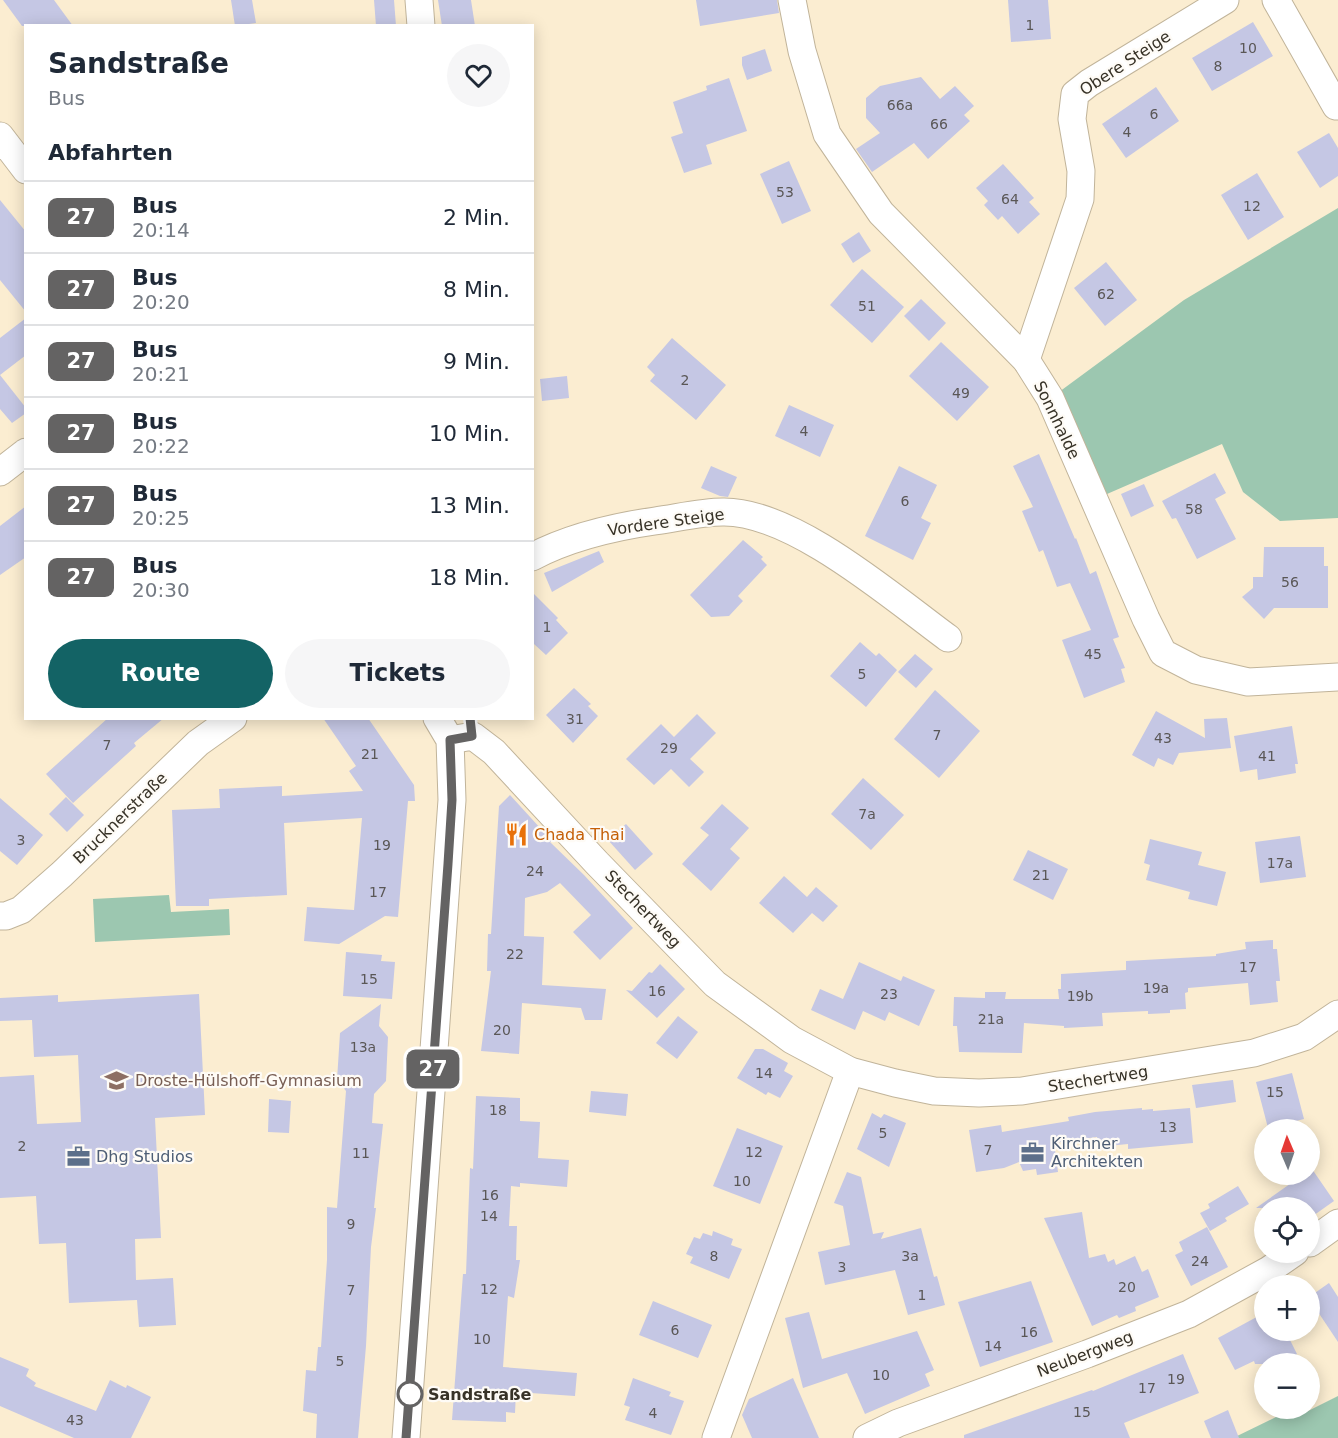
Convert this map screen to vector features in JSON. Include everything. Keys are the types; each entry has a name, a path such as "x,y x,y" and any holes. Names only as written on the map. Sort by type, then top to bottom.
{"street":[{"path":"419,0 421,24"},
{"name":"Sonnhalde","path":"792,0 802,51 827,134 881,213 1026,360 1050,398 1163,653 1196,670 1248,682 1338,677"},
{"name":"Obere Steige","path":"1026,360 1080,199 1081,171 1072,119 1075,94 1089,83 1225,0"},
{"path":"1276,0 1336,106"},
{"path":"0,136 24,167"},
{"path":"0,472 24,454"},
{"name":"Vordere Steige","path":"534,556 587,534 640,523 724,512 762,518 805,538 860,572 948,638"},
{"name":"Brucknerstraße","path":"3,916 21,910 62,874 198,743 230,720"},
{"path":"406,1438 452,800 444,729"},
{"name":"Stechertweg","path":"444,729 472,736 494,752 597,863 715,984 792,1040 850,1071 934,1091 980,1093 1022,1091 1254,1053 1304,1037 1338,1014"},
{"path":"716,1438 850,1071"},
{"path":"1320,1235 1338,1223"},
{"name":"Neubergweg","path":"867,1438 898,1423 1189,1314 1279,1263"}],"green space":[{"path":"1338,208 1338,518 1280,521 1243,492 1222,444 1107,494 1059,392 1184,300"},
{"path":"169,895 171,912 229,909 230,935 95,942 93,899"},
{"path":"1338,1396 1338,1438 1233,1438 1272,1419 1320,1419 1320,1405"}],"building":[{"path":"3,0 54,0 72,24 24,24 22,26"},
{"path":"231,0 252,0 256,23 235,24"},
{"path":"374,0 394,0 396,24 376,24"},
{"path":"438,0 471,0 475,24 442,24"},
{"path":"696,0 777,0 779,13 700,26"},
{"path":"1008,0 1048,0 1051,39 1011,42"},
{"path":"1253,22 1273,56 1212,91 1192,58"},
{"path":"765,49 772,71 747,80 742,57"},
{"path":"921,77 940,99 955,86 974,106 964,115 970,121 928,159 914,143 872,172 856,149 880,133 866,118 866,98 880,86"},
{"path":"729,78 747,131 706,145 712,164 684,173 671,137 683,133 673,102 707,90 706,86"},
{"path":"1156,87 1179,121 1126,158 1102,124"},
{"path":"1329,133 1338,148 1338,176 1320,188 1297,152"},
{"path":"789,161 811,211 782,224 760,174"},
{"path":"1003,164 1034,198 1029,202 1040,214 1018,234 1002,216 998,220 984,205 988,201 976,188"},
{"path":"1257,173 1284,217 1248,240 1221,195"},
{"path":"0,200 24,230 24,310 0,280"},
{"path":"859,232 871,251 853,263 841,244"},
{"path":"1106,262 1137,300 1105,326 1074,288"},
{"path":"862,269 904,307 872,343 830,305"},
{"path":"921,299 946,323 929,341 904,316"},
{"path":"24,320 24,357 0,375 0,338"},
{"path":"672,338 726,385 696,420 650,381 655,375 647,367"},
{"path":"941,342 989,387 957,421 909,376"},
{"path":"0,375 24,405 24,414 12,423 0,409"},
{"path":"567,376 569,398 542,401 540,379"},
{"path":"789,405 834,425 820,457 775,436"},
{"path":"1039,454 1090,574 1096,571 1119,637 1113,639 1125,668 1121,669 1125,682 1084,698 1062,640 1091,630 1070,583 1057,587 1043,550 1039,552 1022,511 1033,507 1013,466"},
{"path":"711,466 737,477 728,497 701,488"},
{"path":"899,466 937,485 921,518 931,523 913,560 865,536"},
{"path":"1215,473 1226,493 1215,499 1236,539 1197,559 1176,518 1172,519 1162,501"},
{"path":"1144,484 1154,506 1131,517 1121,494"},
{"path":"24,508 24,558 0,575 0,526"},
{"path":"743,540 763,557 761,559 767,565 738,596 743,601 729,616 711,617 690,595"},
{"path":"1264,547 1324,547 1324,566 1328,566 1328,608 1274,608 1264,619 1242,597 1253,588 1253,577 1263,577"},
{"path":"599,551 604,562 552,592 544,573"},
{"path":"534,594 558,618 556,620 568,633 546,655 534,644"},
{"path":"860,642 876,656 879,653 897,670 866,707 830,676"},
{"path":"915,654 933,669 916,688 898,672"},
{"path":"574,688 591,704 588,706 598,716 573,743 546,715"},
{"path":"935,690 980,731 939,778 894,739"},
{"path":"1156,711 1205,738 1204,719 1227,718 1231,748 1179,753 1173,765 1158,758 1154,767 1132,755"},
{"path":"697,714 716,733 690,759 704,772 689,787 671,769 654,785 626,759 661,724 674,737"},
{"path":"106,720 162,720 134,743 136,746 73,803 46,774"},
{"path":"324,720 369,720 414,785 415,801 408,801 398,917 385,916 339,944 304,941 307,907 354,910 362,818 284,823 287,895 209,899 209,906 176,906 172,810 220,808 219,789 282,786 282,796 363,791 349,771 356,766"},
{"path":"1292,726 1298,764 1295,764 1296,773 1258,780 1257,769 1240,772 1234,736"},
{"path":"863,778 904,815 871,850 831,814"},
{"path":"510,795 552,841 550,842 633,928 600,960 573,932 591,915 560,883 547,892 525,898 524,936 544,937 542,985 606,989 602,1020 585,1020 581,1008 522,1003 519,1054 481,1051 491,971 487,971 488,934 491,934 499,806"},
{"path":"66,797 84,815 67,832 49,814"},
{"path":"0,798 43,835 17,865 0,851"},
{"path":"722,804 749,828 730,849 740,858 711,891 682,864 709,835 700,828"},
{"path":"626,824 653,854 635,870 608,840"},
{"path":"1300,836 1306,877 1260,883 1255,842"},
{"path":"1150,839 1202,852 1198,865 1226,872 1217,906 1188,899 1190,892 1146,880 1150,865 1144,863"},
{"path":"1028,850 1068,869 1053,900 1013,880"},
{"path":"784,876 807,897 816,887 838,906 823,922 812,913 793,933 759,903"},
{"path":"1273,940 1273,949 1277,949 1280,981 1276,981 1278,1002 1250,1005 1248,983 1188,988 1188,992 1185,993 1186,1009 1170,1010 1170,1013 1148,1014 1148,1011 1102,1013 1103,1026 1064,1028 1064,1026 1024,1023 1022,1053 959,1052 957,1026 953,1026 954,997 985,998 985,992 1006,992 1005,999 1059,999 1061,974 1126,970 1126,961 1216,956 1216,954 1246,949 1245,942"},
{"path":"346,952 382,955 381,961 395,962 392,999 343,996"},
{"path":"859,962 901,981 903,976 935,990 919,1026 889,1012 885,1021 863,1011 855,1030 811,1010 820,989 843,999"},
{"path":"660,964 685,989 657,1018 626,990 632,991 649,972 652,973"},
{"path":"199,994 205,1115 155,1118 161,1238 135,1239 136,1280 173,1278 176,1325 139,1327 137,1300 69,1303 66,1243 39,1244 36,1196 0,1198 0,1077 34,1075 37,1124 81,1122 78,1055 34,1057 32,1020 0,1021 0,998 58,995 58,1002"},
{"path":"381,1004 379,1026 388,1037 386,1081 374,1094 372,1123 383,1124 374,1208 376,1208 371,1247 358,1438 316,1438 317,1414 303,1411 306,1370 316,1371 318,1347 321,1347 327,1260 327,1207 337,1208 346,1091 337,1080 340,1033"},
{"path":"678,1016 698,1032 677,1059 656,1043"},
{"path":"755,1049 763,1049 788,1063 784,1071 793,1076 780,1098 768,1092 766,1095 737,1078"},
{"path":"1292,1073 1304,1119 1266,1119 1256,1082"},
{"path":"1233,1080 1236,1102 1196,1108 1192,1085"},
{"path":"591,1091 628,1094 626,1116 589,1112"},
{"path":"476,1096 520,1098 520,1121 540,1122 538,1158 569,1160 567,1187 520,1183 520,1187 511,1186 509,1226 517,1226 516,1260 520,1260 514,1298 508,1296 503,1367 577,1373 575,1396 516,1392 515,1413 506,1412 506,1422 452,1420 463,1274 466,1274 470,1168 473,1169"},
{"path":"269,1099 291,1101 289,1133 268,1132"},
{"path":"1142,1108 1142,1110 1153,1109 1153,1111 1190,1108 1193,1143 1128,1149 1128,1144 1098,1147 1097,1137 1054,1143 1058,1172 1037,1175 1036,1169 1023,1171 1019,1162 1004,1168 976,1172 969,1130 1001,1125 1002,1132 1069,1121 1068,1117 1095,1112"},
{"path":"872,1113 881,1118 884,1114 906,1123 889,1167 857,1149"},
{"path":"737,1128 783,1146 760,1204 713,1186"},
{"path":"847,1172 861,1177 873,1234 884,1232 881,1239 921,1228 934,1277 937,1276 945,1305 908,1315 895,1270 825,1285 818,1252 850,1245 843,1206 834,1203"},
{"path":"1320,1181 1334,1201 1320,1211 1320,1197 1272,1197 1288,1185 1320,1185"},
{"path":"1238,1186 1249,1204 1225,1218 1227,1221 1210,1231 1200,1213 1210,1208 1208,1204"},
{"path":"1082,1212 1089,1258 1105,1254 1108,1262 1114,1259 1116,1265 1135,1256 1142,1272 1148,1269 1159,1297 1135,1307 1136,1311 1119,1318 1117,1315 1092,1326 1044,1218"},
{"path":"1207,1227 1228,1267 1191,1286 1175,1255 1183,1251 1179,1242"},
{"path":"713,1231 733,1239 731,1245 742,1249 729,1279 690,1263 693,1257 686,1254 694,1237 700,1239 703,1233 712,1236"},
{"path":"1031,1281 1053,1342 980,1367 958,1302"},
{"path":"1329,1283 1338,1297 1338,1342 1320,1315 1320,1289"},
{"path":"653,1301 712,1325 698,1358 639,1335"},
{"path":"809,1312 822,1359 917,1331 934,1370 925,1374 930,1386 865,1414 847,1373 803,1388 785,1318"},
{"path":"1254,1318 1254,1341 1290,1341 1296,1353 1254,1353 1254,1361 1235,1370 1218,1338"},
{"path":"1183,1354 1199,1393 1124,1423 1130,1438 964,1438 964,1435 1093,1391"},
{"path":"0,1357 29,1369 26,1376 36,1383 34,1386 96,1411 110,1380 126,1388 127,1385 151,1397 131,1438 74,1438 0,1406"},
{"path":"633,1378 671,1392 669,1396 684,1401 671,1435 625,1420 630,1407 624,1405"},
{"path":"793,1378 819,1438 752,1438 742,1415 749,1399"},
{"path":"1228,1410 1239,1438 1211,1438 1204,1421"}],"bus line":[{"name":"27","path":"406,1438 448,864 452,800 450,740 472,736 470,720"}],"place":[{"name":"Chada Thai","path":"516,834"},
{"name":"Droste-Hülshoff-Gymnasium","path":"117,1080"},
{"name":"Kirchner Architekten","path":"1033,1152"},
{"name":"Dhg Studios","path":"78,1156"},
{"name":"Sandstraße","path":"410,1394"}]}
